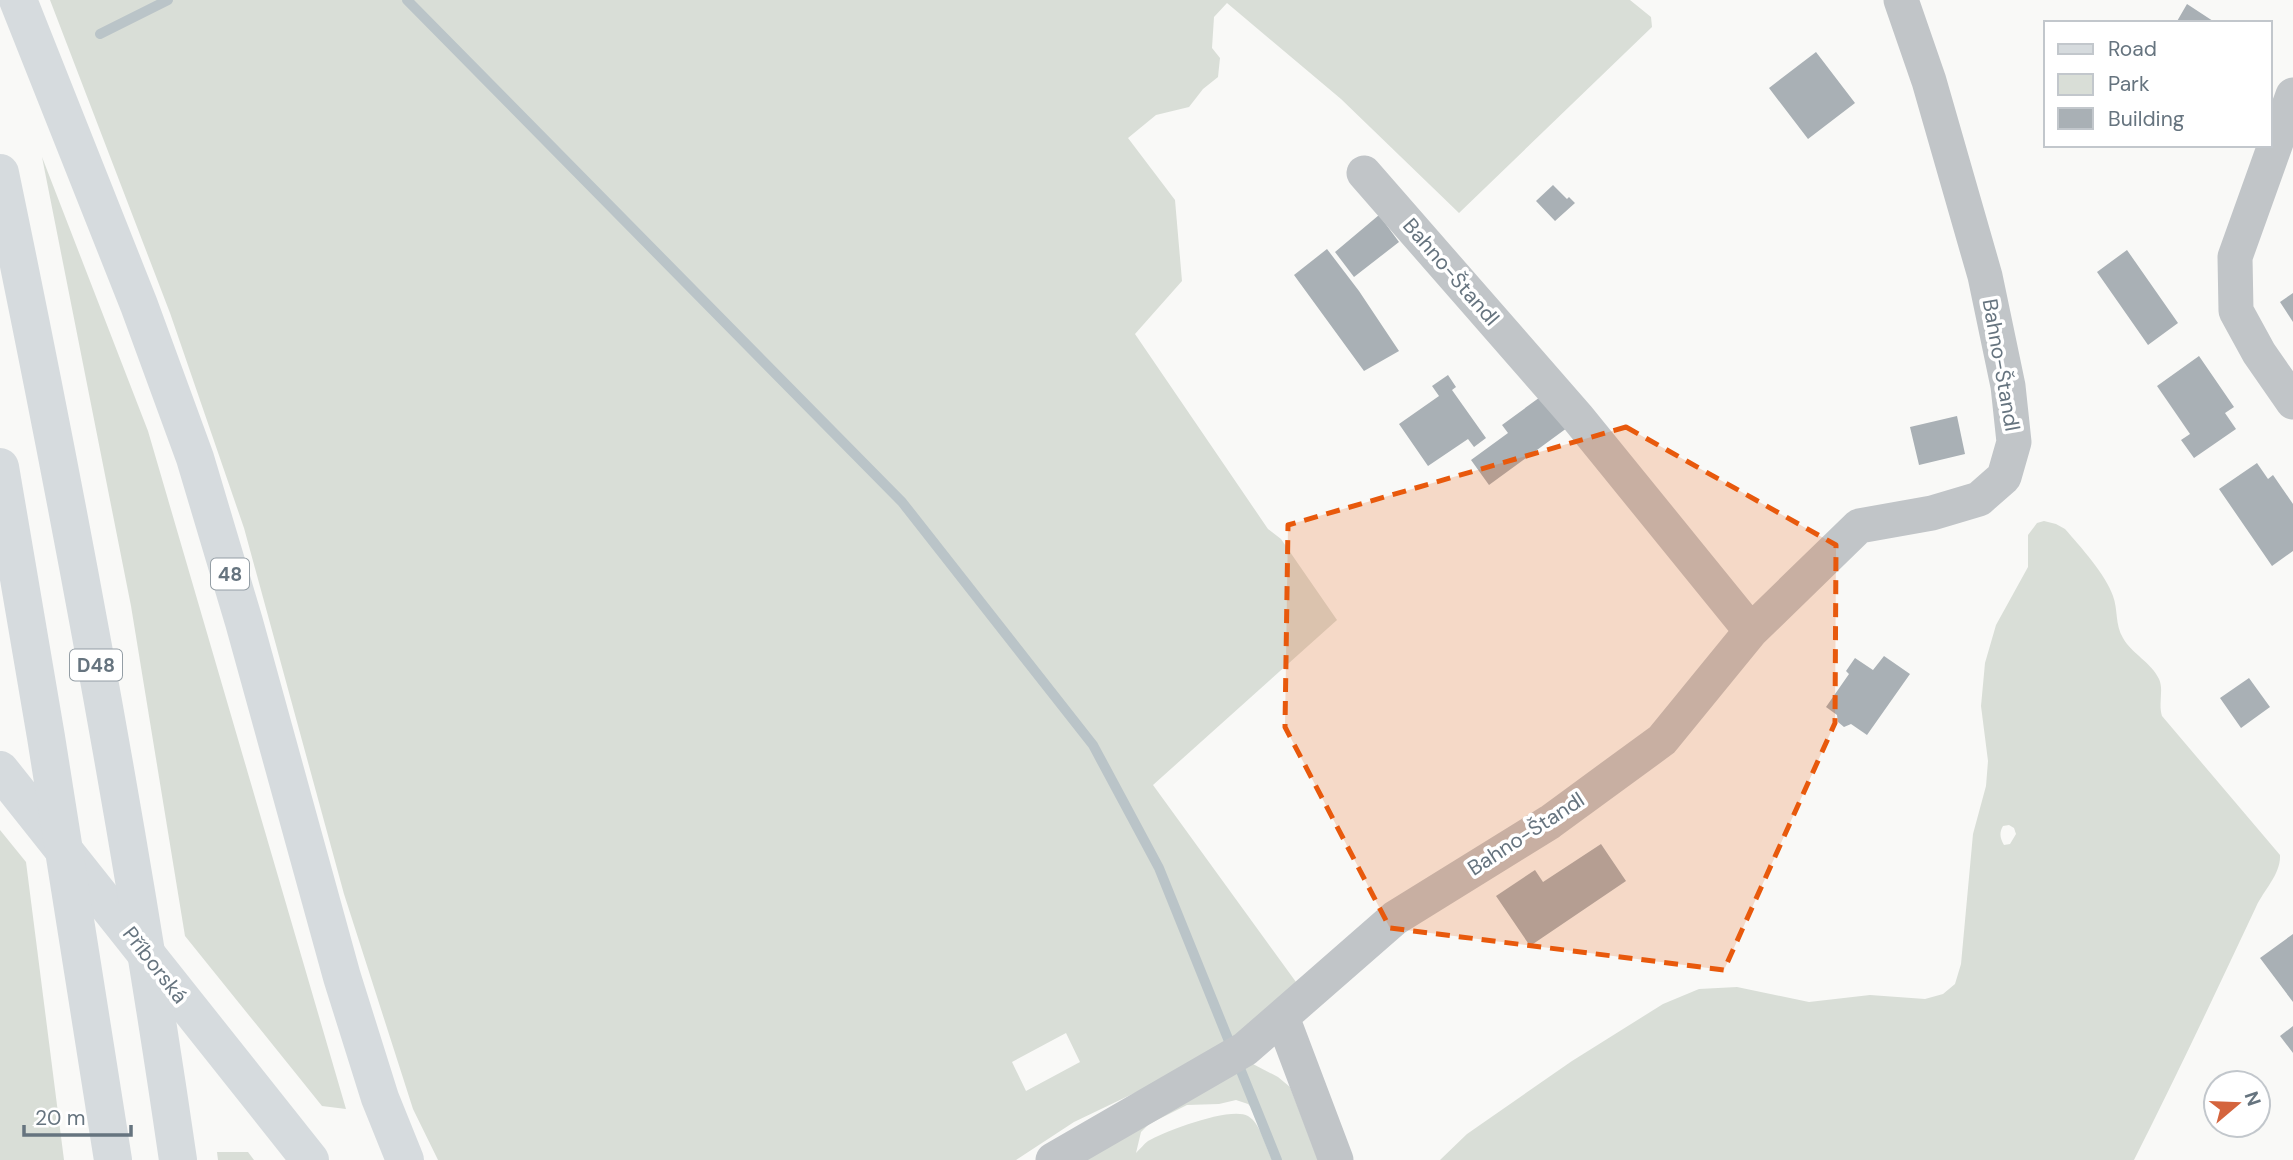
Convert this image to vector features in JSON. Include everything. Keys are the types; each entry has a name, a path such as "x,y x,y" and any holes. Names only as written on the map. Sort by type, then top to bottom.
{"main road":[{"name":"48","path":"18,0 139,305 195,458 244,622 342,977 380,1098 405,1160"},
{"name":"D48","path":"0,173 53,426 108,730 162,1046 178,1160"},
{"path":"0,467 47,737 113,1160"},
{"name":"Příborská","path":"0,771 299,1147"}],"street":[{"name":"Bahno-Štandl","path":"1053,1160 1234,1056 1395,918 1550,822 1662,740 1751,631 1858,526 1932,513 1979,499 2004,477 2014,442 2008,386 1985,276 1929,81 1901,0"},
{"path":"2293,95 2235,257 2236,311 2259,353 2293,402"},
{"name":"Bahno-Štandl","path":"1364,173 1578,418 1751,631"},
{"path":"1282,1017 1336,1160"}],"highlighted area":[{"path":"1626,427 1836,545 1835,723 1724,970 1390,928 1285,727 1288,525"}],"green space":[{"path":"50,0 1630,0 1651,17 1652,27 1459,213 1341,99 1227,3 1214,17 1212,48 1220,58 1218,77 1203,89 1189,107 1156,115 1128,138 1175,200 1182,281 1135,334 1268,529 1281,539 1337,620 1153,785 1296,982 1237,1037 1147,1087 1074,1122 1016,1160 438,1160 413,1109 344,894 244,528 170,313","holes":["1066,1033 1080,1062 1026,1091 1012,1062"]},
{"path":"42,157 148,431 346,1109 322,1106 185,936 131,606"},
{"path":"2044,521 2065,529 2099,570 2113,596 2123,638 2159,679 2162,716 2280,855 2278,869 2256,907 2134,1160 1440,1160 1467,1134 1572,1061 1663,1004 1699,989 1737,987 1809,1002 1870,995 1925,999 1943,994 1955,984 1961,964 1973,834 1986,786 1988,761 1981,706 1985,663 1996,625 2028,567 2028,535 2037,523","holes":["2003,826 2014,828 2016,834 2010,844 2004,845 2000,836"]},
{"path":"0,830 26,862 64,1160 0,1160"},
{"path":"1251,1063 1278,1077 1290,1087 1318,1160 1066,1160","holes":["1236,1100 1252,1108 1272,1159 1256,1124 1248,1116 1240,1114 1213,1117 1168,1131 1148,1141 1136,1153 1141,1132 1149,1124 1187,1105 1219,1104"]},
{"path":"217,1152 248,1152 254,1160 218,1160"}],"building":[{"path":"2187,4 2213,21 2177,21"},
{"path":"1816,52 1855,103 1808,139 1769,88"},
{"path":"1553,185 1575,203 1555,221 1536,201"},
{"path":"1379,215 1399,242 1354,277 1335,252"},
{"path":"1327,249 1399,351 1364,371 1294,275"},
{"path":"2127,250 2178,323 2148,345 2097,272"},
{"path":"2293,293 2293,322 2280,302"},
{"path":"2199,356 2234,407 2225,413 2236,429 2194,458 2181,440 2190,434 2157,386"},
{"path":"1448,375 1456,387 1452,390 1486,438 1474,447 1468,439 1428,466 1399,424 1439,396 1432,386"},
{"path":"1547,392 1571,425 1489,485 1471,460 1508,433 1502,425"},
{"path":"1957,416 1965,454 1919,465 1910,427"},
{"path":"2257,463 2268,479 2273,475 2293,504 2293,551 2272,566 2219,489"},
{"path":"1884,656 1910,674 1867,735 1851,724 1844,727 1838,722 1837,715 1826,707 1849,674 1846,671 1855,658 1873,670"},
{"path":"2249,678 2270,707 2241,728 2220,698"},
{"path":"1601,844 1626,881 1530,946 1496,896 1535,870 1543,882"},
{"path":"2293,934 2293,1002 2260,958"},
{"path":"2293,1026 2293,1053 2280,1036"}],"waterway":[{"path":"100,34 168,0"},
{"path":"407,0 902,502 1093,745 1159,868 1277,1160"}]}
